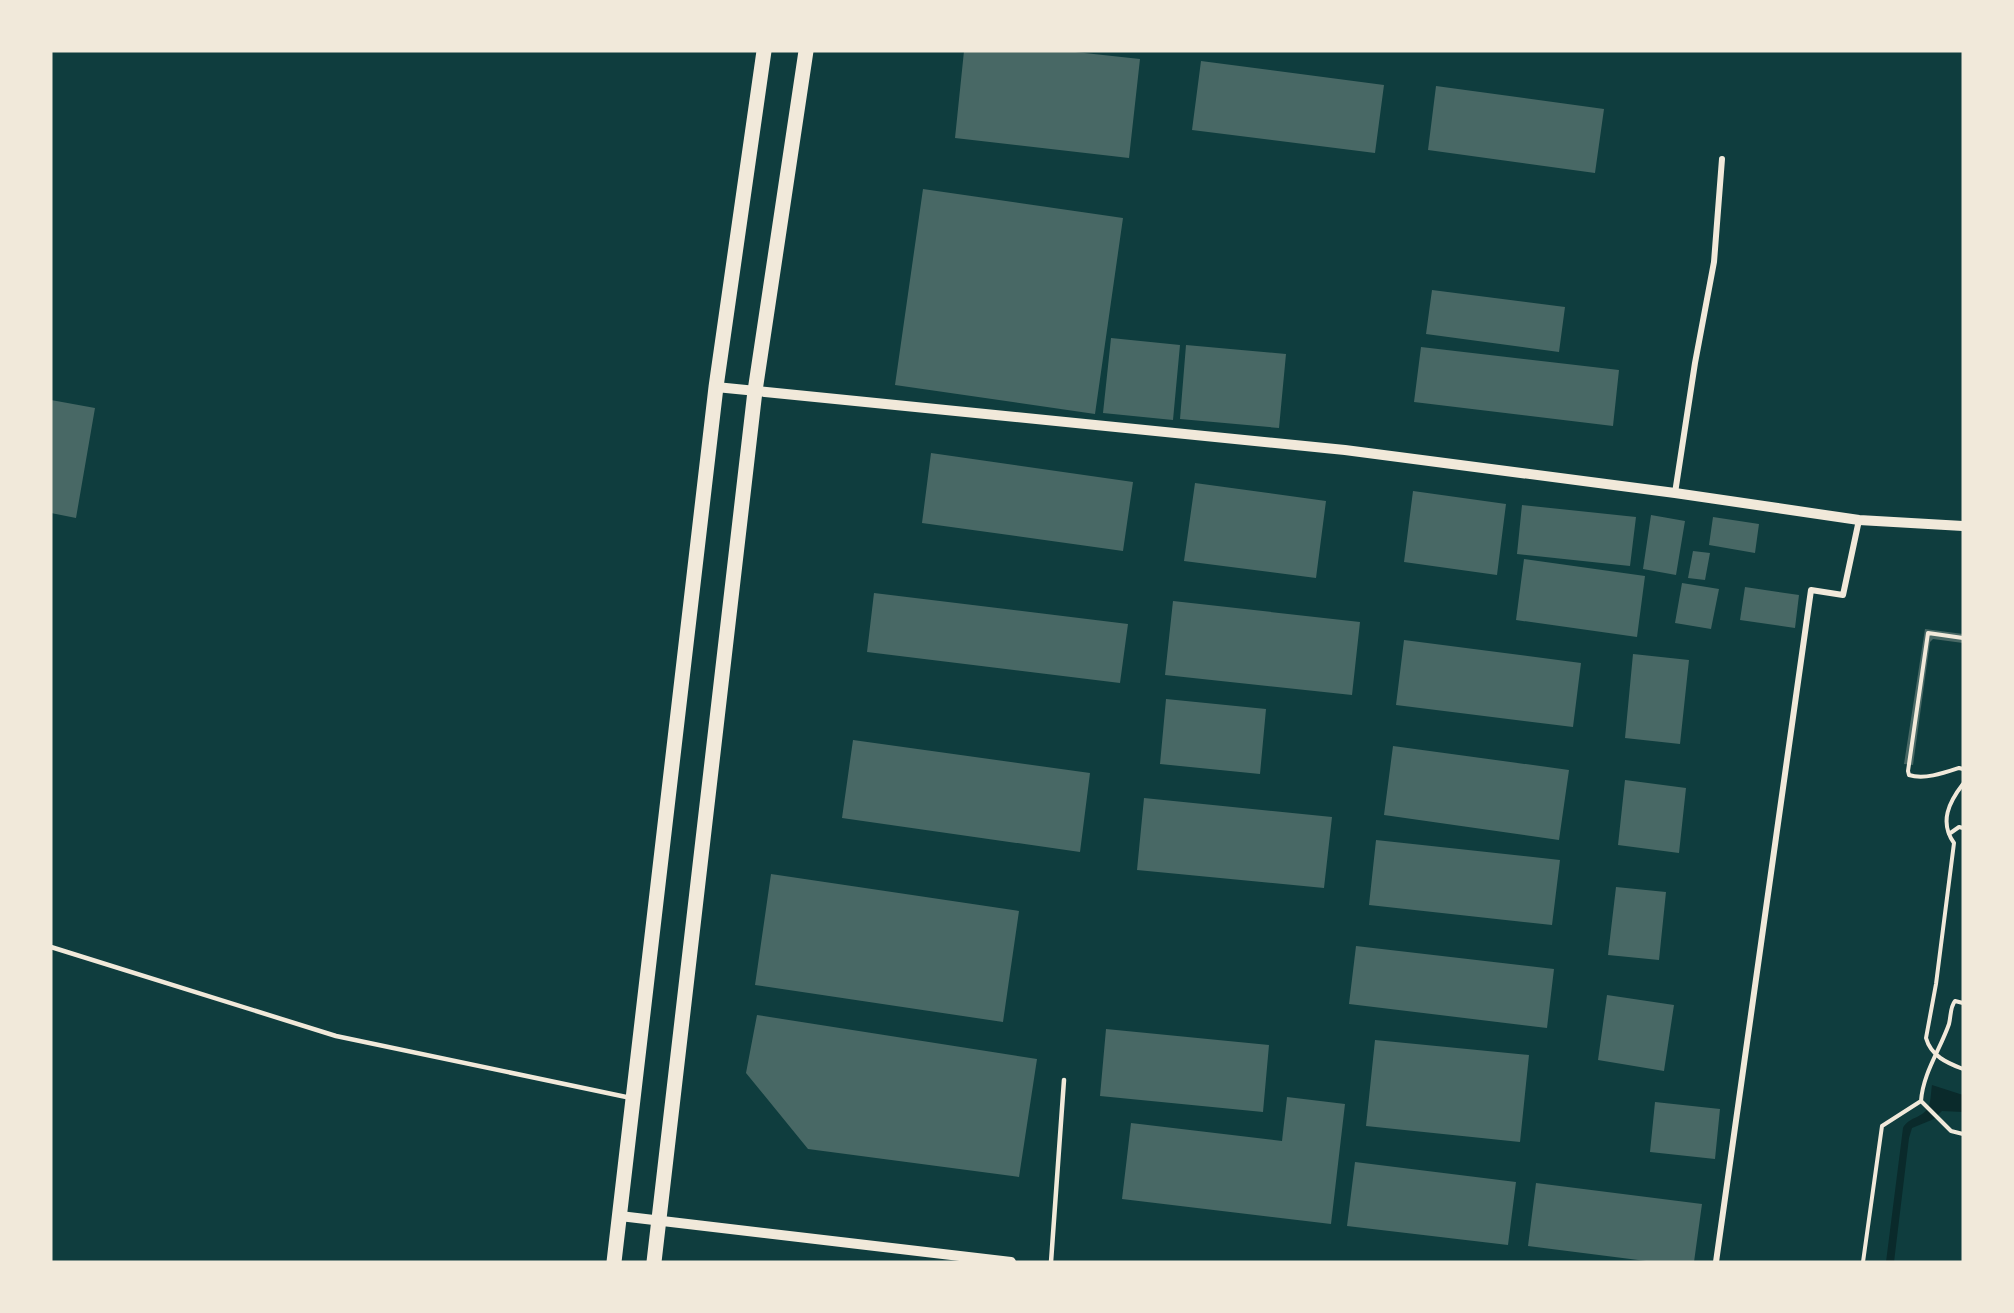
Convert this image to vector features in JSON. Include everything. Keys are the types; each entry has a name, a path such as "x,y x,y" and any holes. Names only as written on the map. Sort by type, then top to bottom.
{"main road":[{"path":"614,1262 716,387 764,51"},
{"path":"654,1262 755,391 806,51"}],"street":[{"path":"1675,493 1695,363 1714,262 1722,159"},
{"path":"716,387 1345,450 1675,493 1859,520 1963,526"},
{"path":"1716,1262 1811,590 1843,595 1859,520"},
{"path":"620,1216 1011,1262"}],"lane":[{"path":"51,947 336,1036 634,1098"},
{"path":"1051,1262 1064,1080"}],"path":[{"path":"1963,638 1928,633 1908,771 1909,775 1929,776 1963,769"},
{"path":"1963,784 1948,807 1947,826 1954,843 1936,984 1926,1031 1928,1045 1936,1055 1963,1070"},
{"path":"1949,834 1959,827 1963,828"},
{"path":"1863,1262 1882,1126 1921,1101 1925,1079 1949,1024 1952,1005 1955,1001 1963,1003"},
{"path":"1921,1101 1951,1131 1963,1134"}],"water":[{"path":"1932,1085 1963,1095 1963,1112 1942,1111 1934,1119 1912,1128 1894,1262 1886,1262 1903,1128 1905,1124 1927,1110"}],"building":[{"path":"964,51 1066,51 1140,59 1129,158 955,138"},
{"path":"1201,61 1384,85 1375,153 1192,130"},
{"path":"1436,86 1604,109 1595,173 1428,150"},
{"path":"923,189 1123,218 1095,414 895,385"},
{"path":"1432,290 1565,307 1559,352 1426,334"},
{"path":"1111,338 1180,345 1173,420 1103,413"},
{"path":"1186,345 1286,354 1279,428 1180,419"},
{"path":"1421,347 1619,370 1613,426 1414,402"},
{"path":"51,400 95,408 76,518 51,513"},
{"path":"931,453 1133,482 1123,551 922,523"},
{"path":"1195,483 1326,501 1316,578 1184,561"},
{"path":"1413,491 1506,504 1497,575 1404,562"},
{"path":"1522,505 1636,517 1630,566 1517,554"},
{"path":"1651,515 1685,521 1676,575 1643,569"},
{"path":"1713,517 1759,524 1755,553 1709,545"},
{"path":"1693,551 1710,553 1705,580 1688,578"},
{"path":"1524,559 1645,576 1637,637 1516,620"},
{"path":"1682,583 1719,589 1711,629 1675,623"},
{"path":"1745,587 1799,595 1795,628 1740,620"},
{"path":"874,593 1128,624 1120,683 867,652"},
{"path":"1173,601 1360,622 1352,695 1165,675"},
{"path":"1925,629 1963,634 1963,643 1933,639 1930,642 1913,765 1904,764"},
{"path":"1404,640 1581,663 1573,727 1396,705"},
{"path":"1633,654 1689,660 1680,744 1625,738"},
{"path":"1166,699 1266,709 1260,774 1160,764"},
{"path":"853,740 1090,773 1080,852 842,818"},
{"path":"1393,746 1569,770 1559,840 1384,815"},
{"path":"1625,780 1686,788 1679,853 1618,845"},
{"path":"1144,798 1332,817 1324,888 1137,870"},
{"path":"1376,840 1560,860 1552,925 1369,905"},
{"path":"771,874 1019,911 1003,1022 755,985"},
{"path":"1616,887 1666,892 1659,960 1608,955"},
{"path":"1356,946 1554,969 1547,1028 1349,1004"},
{"path":"1607,995 1674,1005 1664,1071 1598,1060"},
{"path":"757,1015 1037,1059 1019,1177 808,1149 746,1073"},
{"path":"1106,1029 1269,1045 1263,1112 1100,1096"},
{"path":"1375,1040 1529,1055 1520,1142 1366,1126"},
{"path":"1287,1097 1345,1104 1331,1224 1122,1199 1131,1123 1282,1141"},
{"path":"1655,1102 1720,1109 1715,1159 1650,1152"},
{"path":"1355,1162 1516,1182 1508,1245 1347,1226"},
{"path":"1536,1183 1702,1204 1694,1262 1654,1262 1528,1246"}]}
